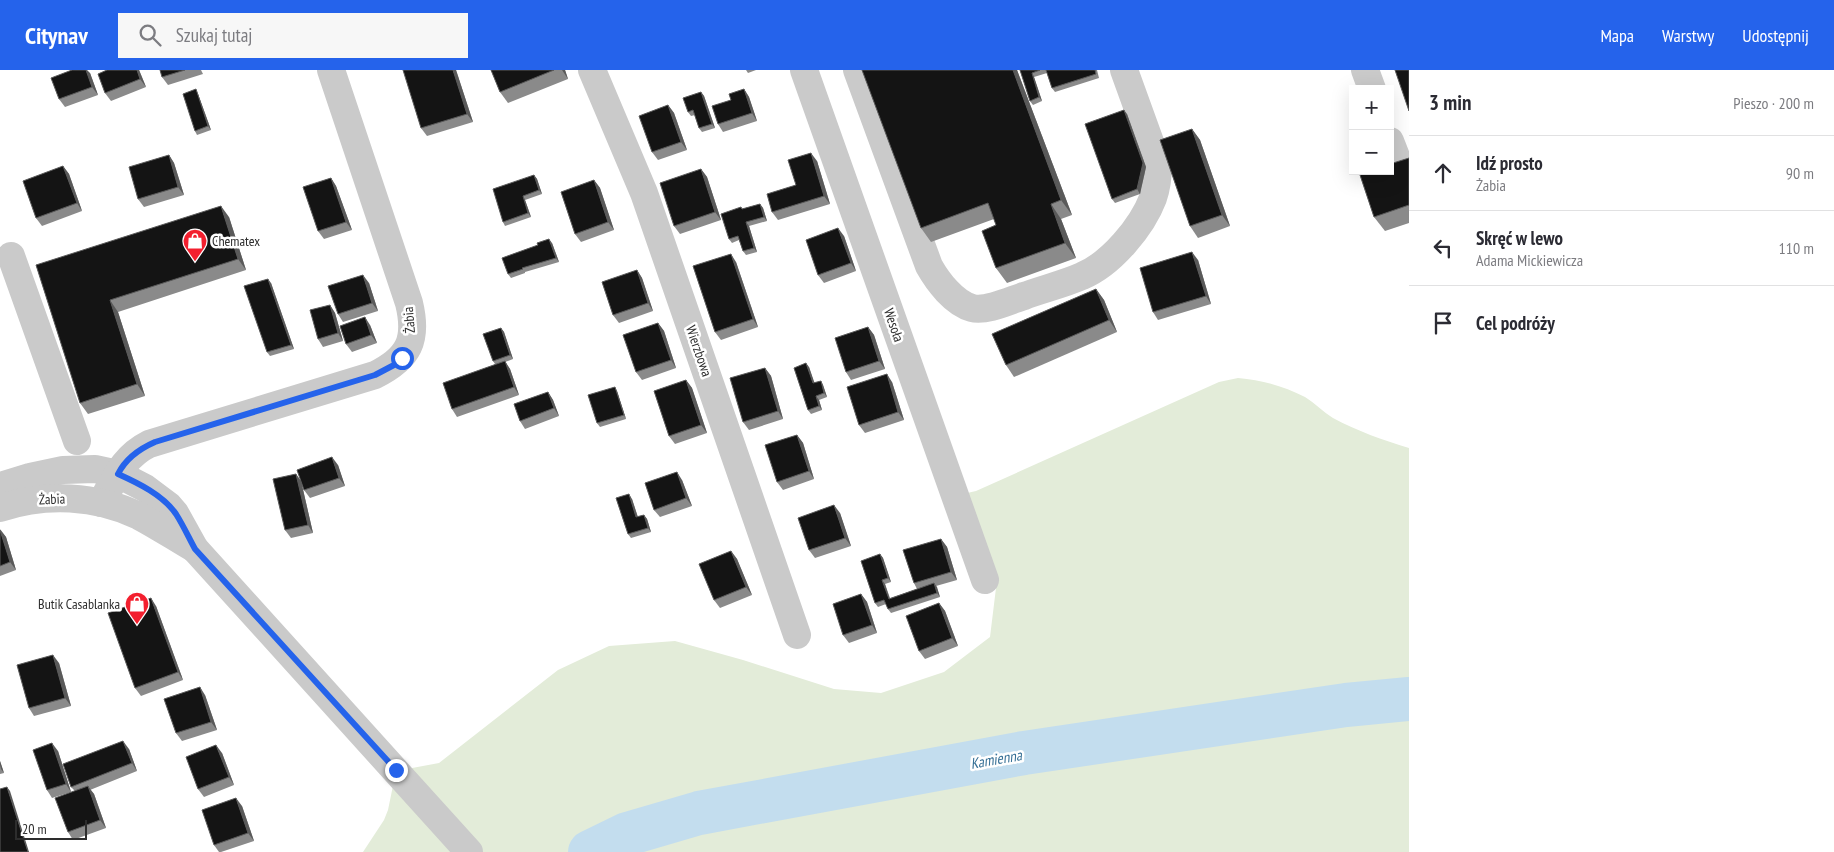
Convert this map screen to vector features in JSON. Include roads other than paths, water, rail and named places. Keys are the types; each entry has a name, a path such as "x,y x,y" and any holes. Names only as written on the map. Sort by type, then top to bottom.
{"street":[{"name":"Żabia","path":"0,508 25,501 51,498 67,498 101,503 122,465 141,448 155,442 375,375 394,365 407,352 413,327 408,303 331,70"},
{"name":"Wierzbowa","path":"592,70 644,192 797,635"},
{"name":"Wesoła","path":"804,70 985,580"},
{"path":"857,70 857,76 930,266 937,280 943,286 959,301 973,308 991,307 1083,276 1100,266 1114,254 1132,234 1144,216 1153,199 1158,180 1158,164 1124,70"},
{"path":"1365,70 1371,85"},
{"path":"11,256 77,441"},
{"name":"Żabia","path":"0,486 63,470 95,469 118,474"},
{"path":"118,474 145,488 169,506 175,513 195,549 469,852"},
{"path":"101,503 138,516 195,549"}],"waterway":[{"name":"Kamienna","path":"590,852 627,834 699,813 1024,753 1346,705 1409,699"}],"place":[{"name":"Chematex","path":"195,262"},
{"name":"Butik Casablanka","path":"137,625"}]}
